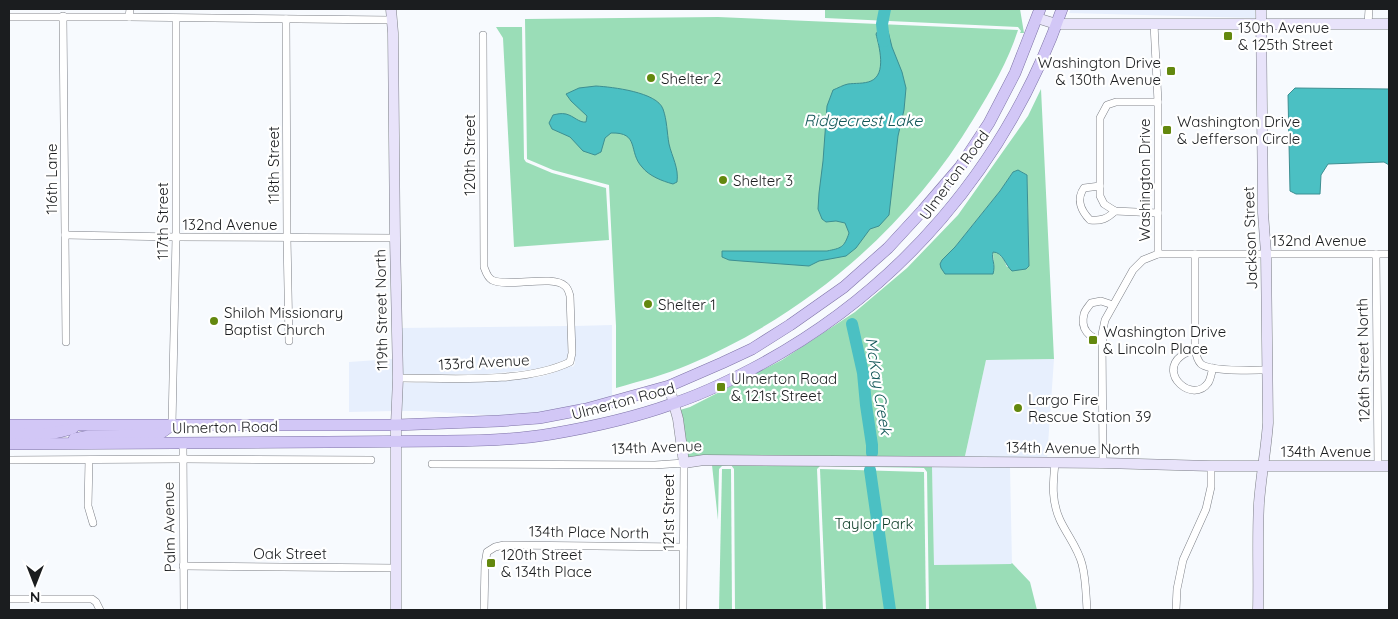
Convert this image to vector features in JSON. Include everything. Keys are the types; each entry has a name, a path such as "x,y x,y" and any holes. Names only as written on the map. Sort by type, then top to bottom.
{"main road":[{"name":"Ulmerton Road","path":"9,444 493,440 550,434 617,420 674,404 711,389 782,353 849,308 903,260 932,230 958,200 1008,126 1028,91 1045,54 1062,9"},
{"name":"Ulmerton Road","path":"9,425 396,425 499,421 539,418 586,409 669,386 722,363 790,326 844,287 888,248 924,210 960,167 989,123 1015,73 1039,14"},
{"path":"9,434 52,434 81,425"},
{"path":"60,444 89,436 154,435 161,433 172,425"}],"street":[{"path":"210,9 210,18"},
{"name":"119th Street North","path":"391,9 393,33 394,238 398,378 396,425 396,610"},
{"name":"Jackson Street","path":"1258,610 1259,504 1268,423 1261,9"},
{"path":"1368,24 1369,9"},
{"path":"9,16 129,13 176,18 391,20"},
{"path":"1039,14 1056,24 1389,24"},
{"name":"116th Lane","path":"63,16 66,342"},
{"name":"117th Street","path":"172,425 176,237 176,18"},
{"name":"118th Street","path":"286,19 289,341"},
{"name":"Washington Drive","path":"1103,463 1103,341 1105,320 1133,270 1143,260 1158,254 1158,102 1154,24"},
{"name":"120th Street","path":"482,35 484,267 487,275 493,280 501,282 551,281 561,282 568,287 572,353 570,362"},
{"path":"1158,102 1116,102 1107,106 1100,118 1100,196 1104,204 1115,211 1158,213"},
{"path":"1100,186 1084,188 1080,193 1081,207 1085,215 1090,220 1098,221 1107,218 1115,211"},
{"name":"132nd Avenue","path":"65,235 394,238"},
{"name":"132nd Avenue","path":"1158,254 1389,254"},
{"path":"1195,254 1195,350 1198,359 1202,365 1213,368 1268,370"},
{"name":"126th Street North","path":"1376,254 1378,466"},
{"path":"1103,341 1092,339 1086,331 1084,313 1092,303 1101,301 1113,305"},
{"path":"1195,350 1183,354 1175,363 1174,373 1179,383 1184,388 1198,390 1209,383 1213,368"},
{"name":"133rd Avenue","path":"398,378 487,378 513,376 544,372 570,362"},
{"name":"121st Street","path":"669,386 678,419 684,463 683,610"},
{"name":"Palm Avenue","path":"182,443 184,610"},
{"path":"9,460 371,460"},
{"path":"90,460 88,506 93,523"},
{"name":"134th Avenue","path":"432,464 655,464 704,460 883,462"},
{"name":"134th Avenue North","path":"883,462 1262,466"},
{"path":"1055,463 1052,490 1054,502 1059,519 1077,550 1082,564 1087,610"},
{"path":"1176,610 1177,589 1182,560 1204,515 1211,487 1211,466"},
{"name":"134th Avenue","path":"1262,466 1389,466"},
{"name":"134th Place North","path":"484,610 487,552 495,547 504,545 683,547"},
{"name":"Oak Street","path":"183,566 396,568"},
{"path":"9,599 92,599 100,610"}],"shaded area":[{"path":"1071,9 1255,9 1255,18 1069,13"},
{"path":"612,325 612,398 538,413 503,416 400,411 401,383 487,382 539,377 550,374 571,366 573,367 575,364 575,326"},
{"path":"567,326 567,359 537,369 487,374 401,374 400,328"},
{"path":"393,355 393,411 349,412 349,362 392,359"},
{"path":"1054,359 1047,459 931,458 931,456 965,456 986,360"},
{"path":"932,466 1010,467 1012,564 934,565"}],"green space":[{"path":"825,9 1020,9 1024,33 1020,33 1021,31 1018,27 825,18"},
{"path":"718,17 1018,30 993,86 948,158 918,196 886,231 850,264 813,294 773,321 731,345 679,369 616,388 616,326 609,185 553,170 527,159 525,19"},
{"path":"496,27 522,27 524,159 526,162 552,173 606,188 609,240 514,247 503,38"},
{"path":"1041,89 1054,359 986,360 965,456 687,457 680,410 690,407 782,360 855,312 907,268 958,215 1028,116","holes":["1020,171 1027,175 1029,266 1007,267 997,252 993,252 994,269 942,260 955,247 1013,172"]},
{"path":"712,465 730,465 722,466 719,469 718,520"},
{"path":"731,465 932,466 934,565 1012,563 1030,582 1037,610 929,610 927,472 924,468 820,466 817,469 823,610 735,610 734,469"},
{"path":"722,469 731,469 732,610 719,610"},
{"name":"Taylor Park","path":"820,469 924,472 926,610 826,610"}],"water":[{"name":"Ridgecrest Lake","path":"882,24 888,31 906,88 904,110 898,136 889,215 879,226 870,229 856,248 846,256 819,261 809,266 729,260 722,257 722,251 827,251 839,248 844,244 849,233 845,223 836,221 826,222 822,219 818,209 827,106 833,90 848,84 868,82 876,77 879,72 881,59 876,34"},
{"path":"596,86 633,92 652,98 659,103 663,109 669,144 677,172 677,182 673,184 664,181 652,176 645,170 635,155 630,139 626,136 611,133 605,138 601,152 595,155 583,151 570,137 552,129 549,123 553,115 556,114 566,114 586,122 587,116 566,94 579,88"},
{"path":"1295,88 1389,89 1389,165 1384,162 1328,164 1321,175 1320,194 1296,194 1290,191 1288,95"},
{"path":"1018,170 1027,175 1029,266 1026,269 1012,271 1002,256 993,252 993,274 945,274 940,264 942,260 955,247 1013,172"}],"waterway":[{"name":"McKay Creek","path":"884,41 882,24 885,9"},
{"name":"McKay Creek","path":"852,324 863,373 872,453"},
{"name":"McKay Creek","path":"870,470 890,610"}],"place":[{"name":"130th Avenue & 125th Street","path":"1228,36"},
{"name":"Washington Drive & 130th Avenue","path":"1171,71"},
{"name":"Shelter 2","path":"651,78"},
{"name":"Washington Drive & Jefferson Circle","path":"1167,130"},
{"name":"Shelter 3","path":"723,180"},
{"name":"Shelter 1","path":"648,304"},
{"name":"Shiloh Missionary Baptist Church","path":"214,321"},
{"name":"Washington Drive & Lincoln Place","path":"1093,340"},
{"name":"Ulmerton Road & 121st Street","path":"721,387"},
{"name":"Largo Fire Rescue Station 39","path":"1018,408"},
{"name":"120th Street & 134th Place","path":"491,563"}]}
